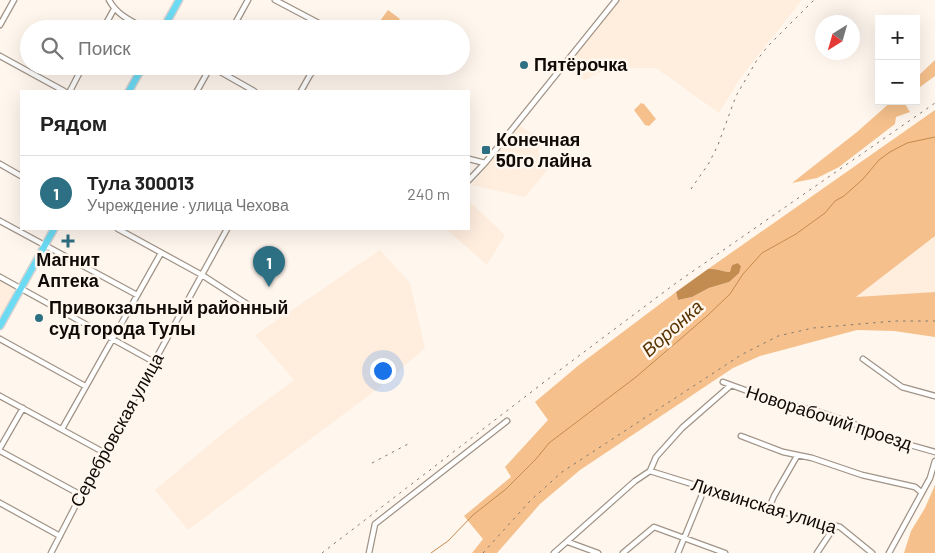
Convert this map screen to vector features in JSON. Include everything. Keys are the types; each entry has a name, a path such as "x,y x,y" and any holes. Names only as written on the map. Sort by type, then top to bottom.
{"main road":[{"path":"169,20 179,0"},
{"path":"130,90 138,75"},
{"path":"0,326 54,230"}],"street":[{"path":"0,25 15,0"},
{"path":"109,0 119,14 130,20"},
{"path":"238,20 248,0"},
{"path":"275,0 313,20"},
{"path":"470,179 485,163 616,0"},
{"path":"108,20 114,9"},
{"path":"0,56 20,67"},
{"path":"35,75 62,90"},
{"path":"71,90 78,75"},
{"path":"199,90 207,75"},
{"path":"224,75 248,90"},
{"path":"302,90 310,75"},
{"path":"470,159 485,163"},
{"path":"0,164 20,175"},
{"path":"0,221 137,295"},
{"path":"122,230 202,275 250,306"},
{"name":"Серебровская улица","path":"51,553 81,494 226,230"},
{"path":"62,429 161,253"},
{"path":"0,277 154,362"},
{"path":"0,339 85,386"},
{"path":"863,359 902,387 935,396"},
{"name":"Новорабочий проезд","path":"723,382 787,405 816,411 903,443 935,452"},
{"path":"554,553 635,481 650,471 656,457 674,436 730,386"},
{"path":"0,396 105,453"},
{"path":"23,408 0,450 81,494"},
{"path":"369,553 375,524 507,421"},
{"path":"741,436 760,445 797,456 812,458 862,475 915,487 922,492"},
{"path":"769,508 797,456"},
{"path":"889,553 922,492 932,478 935,461"},
{"name":"Лихвинская улица","path":"650,471 769,508 840,527 872,553"},
{"path":"678,553 703,488"},
{"path":"0,503 60,536"},
{"path":"817,553 835,526"},
{"path":"623,553 652,527 725,553"},
{"path":"568,542 598,553"}],"shaded area":[{"path":"617,0 802,0 741,77 719,113 656,68 608,68 585,80 563,69"},
{"path":"388,10 400,19 399,20 381,20"},
{"path":"935,60 935,76 920,87 920,74"},
{"path":"641,103 644,104 656,119 649,126 645,125 634,110"},
{"path":"887,105 906,105 910,112 896,117 895,124 839,167 817,178 792,183 857,132"},
{"path":"935,110 935,236 856,297 935,292 935,337 894,331 857,330 760,356 733,368 580,470 540,504 497,553 472,553 483,539 464,516 511,477 505,467 548,420 535,402 579,365 676,292 678,300 692,297 709,288 729,282 741,266 738,263 732,265 731,272 708,269"},
{"path":"519,125 543,141 538,152 551,166 525,197 472,185"},
{"path":"470,202 505,235 487,265 447,230 470,230"},
{"path":"935,236 935,292 855,298"},
{"path":"380,250 410,283 425,348 379,388 188,530 155,490 227,430 294,380 255,335"},
{"path":"738,263 741,266 739,273 729,282 709,288 692,297 678,300 676,292 708,269 730,272 732,265"},
{"path":"0,281 16,289 0,317"},
{"path":"935,485 935,553 904,553 911,531 925,508"}],"waterway":[{"name":"Воронка","path":"431,553 448,541 473,515 506,489 549,443 636,377 707,316 730,294 743,274 762,253 796,234 825,213 835,201 844,196 863,179 879,160 890,152 907,143 935,137"}],"railway":[{"path":"691,189 709,163 718,145 736,96 757,60 768,46 814,0"},
{"path":"322,553 676,283 935,103"},
{"path":"483,553 530,501 562,472 741,355 778,336 813,328 895,321 935,321"},
{"path":"372,463 408,444"}],"place":[{"name":"Пятёрочка","path":"524,65"},
{"name":"Конечная 50го лайна","path":"486,150"},
{"name":"Магнит Аптека","path":"68,241"},
{"name":"Тула 300013","path":"269,287"},
{"name":"Привокзальный районный суд города Тулы","path":"39,318"}]}
